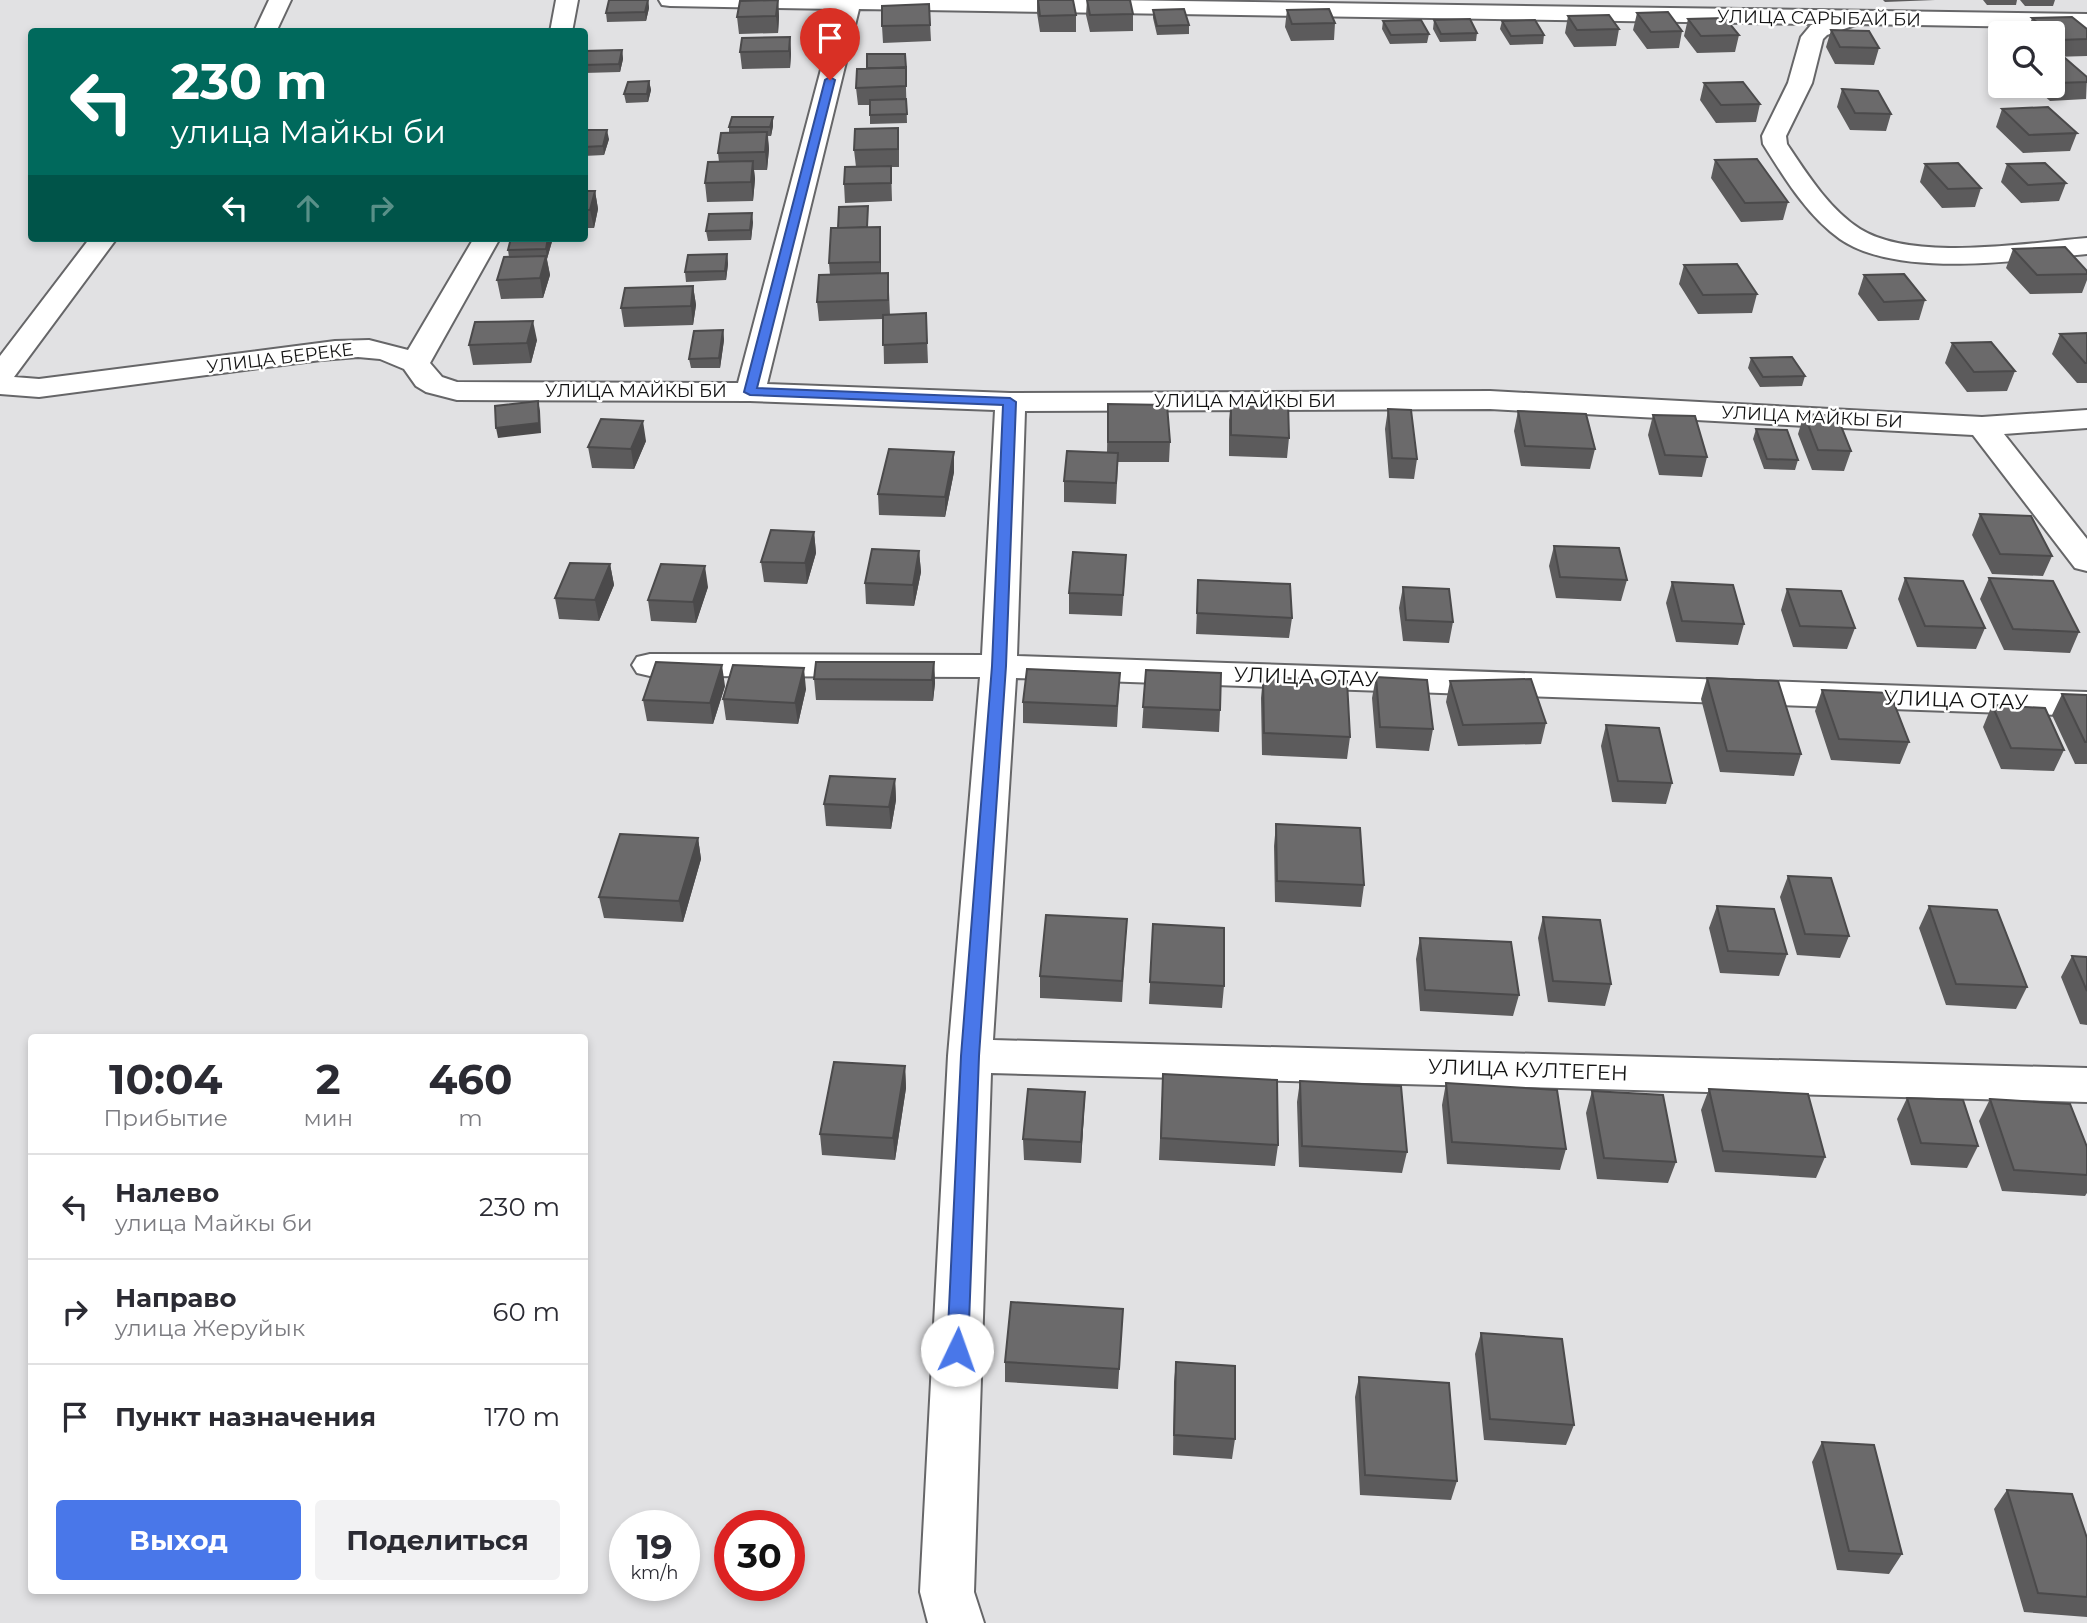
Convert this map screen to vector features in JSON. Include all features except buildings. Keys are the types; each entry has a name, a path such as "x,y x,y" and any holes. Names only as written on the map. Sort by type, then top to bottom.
{"street":[{"path":"267,28 280,0"},
{"path":"562,28 567,0"},
{"name":"УЛИЦА САРЫБАЙ БИ","path":"670,0 1849,9 2087,21"},
{"path":"750,392 850,2"},
{"path":"1849,9 1812,37 1800,83 1774,136 1775,144 1808,194 1851,235 1889,248 1952,256 2087,246"},
{"path":"0,376 101,242"},
{"path":"415,363 485,242"},
{"name":"УЛИЦА БЕРЕКЕ","path":"0,385 38,388 361,348 388,351 415,363"},
{"name":"УЛИЦА МАЙКЫ БИ","path":"415,363 422,377 430,384 457,391 750,392 1010,402 1490,400 1982,426 2087,419"},
{"path":"956,1623 947,1592 970,1056 999,666 1010,402"},
{"path":"1982,426 2087,561"},
{"name":"УЛИЦА ОТАУ","path":"650,665 999,666 2087,704"},
{"name":"УЛИЦА КУЛТЕГЕН","path":"970,1056 2087,1085"}],"route":[{"path":"830,80 750,392 1010,402 999,666 970,1056 957,1350"}]}
